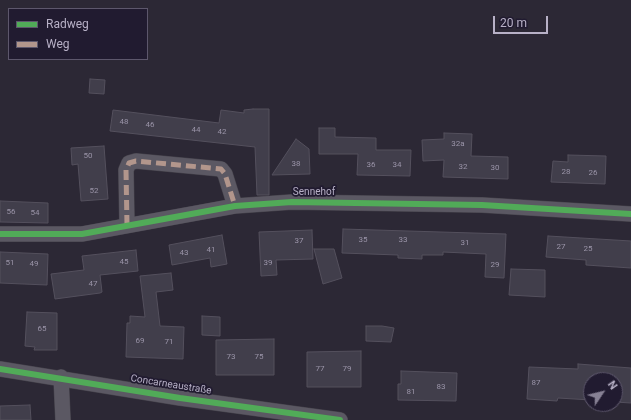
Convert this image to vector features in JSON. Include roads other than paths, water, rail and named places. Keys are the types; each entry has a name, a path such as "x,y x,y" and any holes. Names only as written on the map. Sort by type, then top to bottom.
{"street":[{"path":"127,225 126,170 129,162 136,161 221,169 226,174 235,206"},
{"name":"Sennehof","path":"0,234 82,234 235,206 292,202 334,201 482,205 631,214"},
{"name":"Concarneaustraße","path":"0,369 180,398 340,420"},
{"path":"61,378 63,420"}]}
